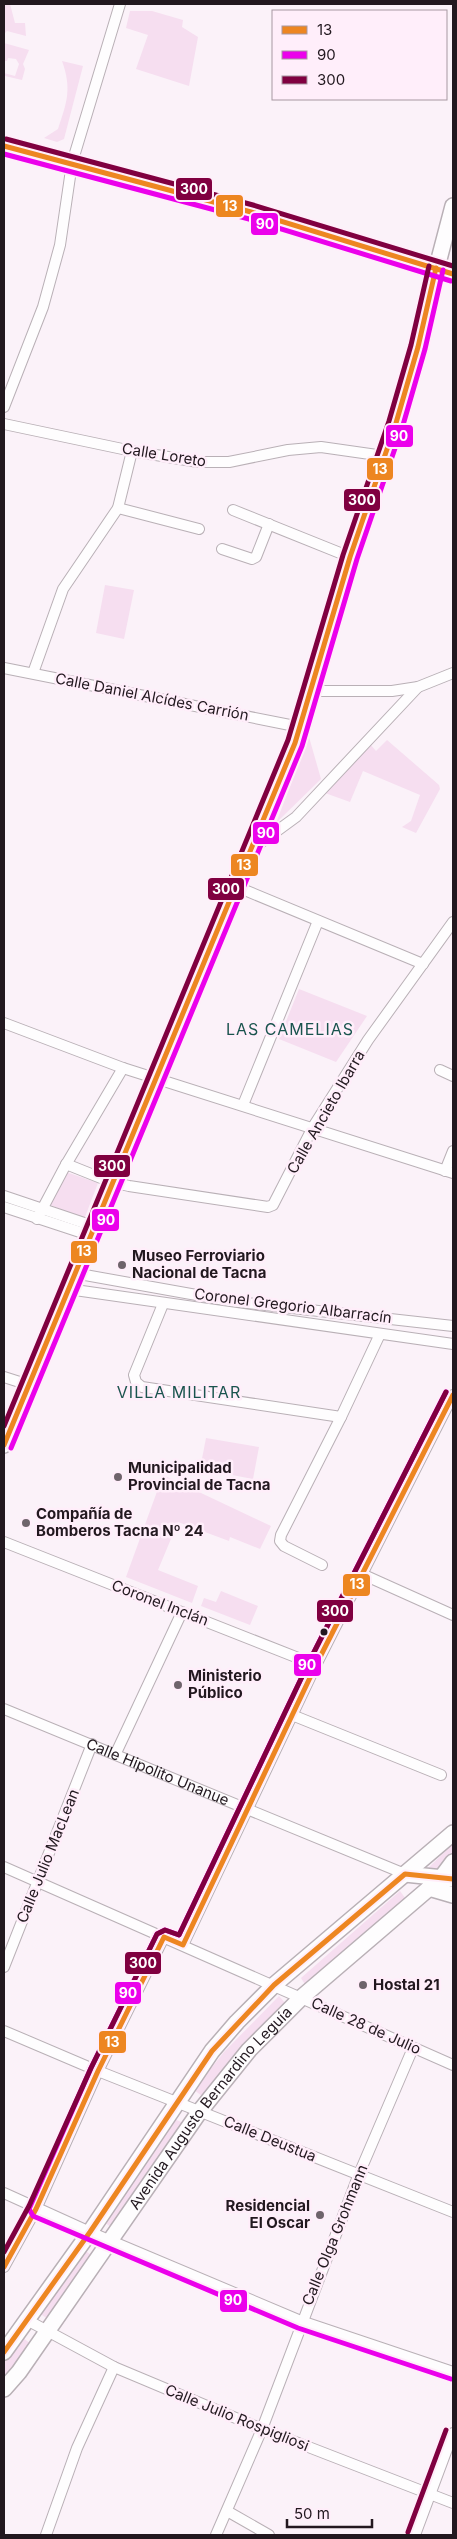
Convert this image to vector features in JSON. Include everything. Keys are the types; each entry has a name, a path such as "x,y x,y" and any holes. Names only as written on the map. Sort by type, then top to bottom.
{"street":[{"path":"4,407 43,307 60,245 72,164 120,4"},
{"path":"4,146 251,212 453,274"},
{"path":"4,1445 111,1182 286,765 300,727 309,691 350,557 418,347 436,268 453,206"},
{"name":"Calle Loreto","path":"4,424 132,451 213,463 244,460 288,450 313,448 337,448 384,456"},
{"path":"33,673 63,589 118,508 132,451"},
{"path":"118,508 200,529"},
{"path":"233,510 350,557"},
{"path":"222,549 252,558 256,557 269,524"},
{"name":"Calle Daniel Alcídes Carrión","path":"4,668 300,727"},
{"path":"309,691 384,691 418,687 453,674"},
{"path":"250,851 296,817 418,687"},
{"path":"235,886 423,964"},
{"path":"243,1105 318,921"},
{"name":"Calle Ancieto Ibarra","path":"66,1164 111,1182 268,1208 273,1205 313,1127 385,1015 453,922"},
{"path":"4,1023 123,1068 313,1127 449,1172 453,1151"},
{"path":"39,1215 66,1164 123,1068"},
{"path":"440,1070 453,1076"},
{"path":"4,1196 39,1215"},
{"path":"4,1207 39,1215 91,1231"},
{"name":"Coronel Gregorio Albarracín","path":"74,1273 230,1301 453,1326"},
{"path":"68,1289 453,1344"},
{"path":"163,1304 134,1375 136,1382 142,1387 341,1417"},
{"path":"322,1565 284,1546 280,1541 281,1535 341,1417 380,1334"},
{"path":"4,1377 29,1385"},
{"path":"184,1945 247,1807 316,1665 364,1574 453,1395"},
{"name":"Coronel Inclán","path":"4,1542 316,1665"},
{"path":"364,1574 453,1615"},
{"path":"116,1754 182,1612"},
{"name":"Calle Hipolito Unanue","path":"4,1708 405,1874 441,1881 453,1895"},
{"path":"292,1715 441,1775"},
{"name":"Calle Julio MacLean","path":"4,1967 92,1744"},
{"name":"Avenida Augusto Bernardino Leguía","path":"4,2352 90,2232 218,2044 274,1985 453,1833"},
{"name":"Avenida Augusto Bernardino Leguía","path":"4,2389 19,2372 200,2111 250,2050 302,1997 441,1881 453,1862"},
{"name":"Calle 28 de Julio","path":"4,1867 453,2065"},
{"path":"4,2267 36,2208 98,2071 164,1937"},
{"name":"Calle Deustua","path":"4,2031 98,2071 453,2212"},
{"name":"Calle Olga Grohmann","path":"216,2535 262,2429 301,2320 359,2174 413,2048"},
{"path":"4,2194 110,2241 301,2320 453,2372"},
{"name":"Calle Julio Rospigliosi","path":"27,2320 114,2367 262,2429 453,2504"},
{"path":"46,2535 77,2448 114,2367"},
{"path":"415,2535 453,2433"},
{"path":"227,2512 269,2535"}],"shaded area":[{"path":"4,4 10,4 15,23 25,23 26,36 7,31 4,34"},
{"path":"130,11 152,11 183,20 182,27 198,37 189,86 136,69 148,35 126,28"},
{"path":"4,43 29,50 23,64 25,69 22,80 5,76 4,79 4,73 15,76 19,64 16,59 8,58 7,61 4,61"},
{"path":"62,61 83,66 64,139 57,142 44,138 58,129 66,103 68,88"},
{"path":"105,585 134,590 124,639 96,633"},
{"path":"309,737 321,779 276,823"},
{"path":"387,740 439,785 440,789 416,833 402,827 411,821 420,795 363,771 350,802 325,793 369,743 376,751"},
{"path":"299,989 367,1016 336,1062 279,1039"},
{"path":"66,1172 98,1183 85,1217 82,1218 48,1204"},
{"path":"206,1438 259,1447 253,1479 200,1469"},
{"path":"163,1475 271,1526 260,1549 230,1537 229,1541 178,1522 158,1570 198,1586 192,1603 126,1577"},
{"path":"221,1591 258,1606 250,1625 201,1606 204,1598 216,1602"},
{"path":"453,1844 453,1855 436,1876 425,1871"},
{"path":"400,1891 408,1902 306,1986 301,1978"},
{"path":"279,1996 287,2005 240,2049 202,2096 194,2090 224,2052"},
{"path":"174,2119 186,2124 111,2227 104,2222"},
{"path":"84,2250 93,2256 48,2319 39,2313"},
{"path":"23,2338 31,2344 4,2378 4,2362"}],"transit line":[{"name":"300","path":"6,139 253,205 453,266"},
{"name":"13","path":"4,146 251,212 453,274"},
{"name":"90","path":"4,154 249,219 451,281"},
{"name":"300","path":"4,1426 288,740 343,555 389,421 411,345 429,266"},
{"name":"13","path":"4,1445 295,743 350,557 396,423 418,347 436,268"},
{"name":"90","path":"11,1448 302,746 357,559 403,425 425,349 443,270"},
{"name":"90","path":"446,1392 309,1662 179,1935 165,1930 157,1934 91,2068 29,2209 33,2216 298,2328 451,2379"},
{"name":"300","path":"4,2252 29,2206 91,2068 157,1934 165,1930 179,1935 309,1662 446,1392"},
{"name":"13","path":"4,2267 36,2209 98,2071 164,1937 183,1945 316,1665 453,1395"},
{"name":"13","path":"4,2352 90,2232 212,2051 274,1985 405,1874 453,1879"},
{"name":"300","path":"408,2532 446,2430"}],"place":[{"name":"Museo Ferroviario Nacional de Tacna","path":"122,1265"},
{"name":"Municipalidad Provincial de Tacna","path":"118,1477"},
{"name":"Compañía de Bomberos Tacna Nº 24","path":"26,1523"},
{"name":"Ministerio Público","path":"178,1685"},
{"name":"Hostal 21","path":"363,1985"},
{"name":"Residencial El Oscar","path":"320,2215"}],"district":[{"name":"LAS CAMELIAS","path":"290,1029"},
{"name":"VILLA MILITAR","path":"179,1392"}]}
